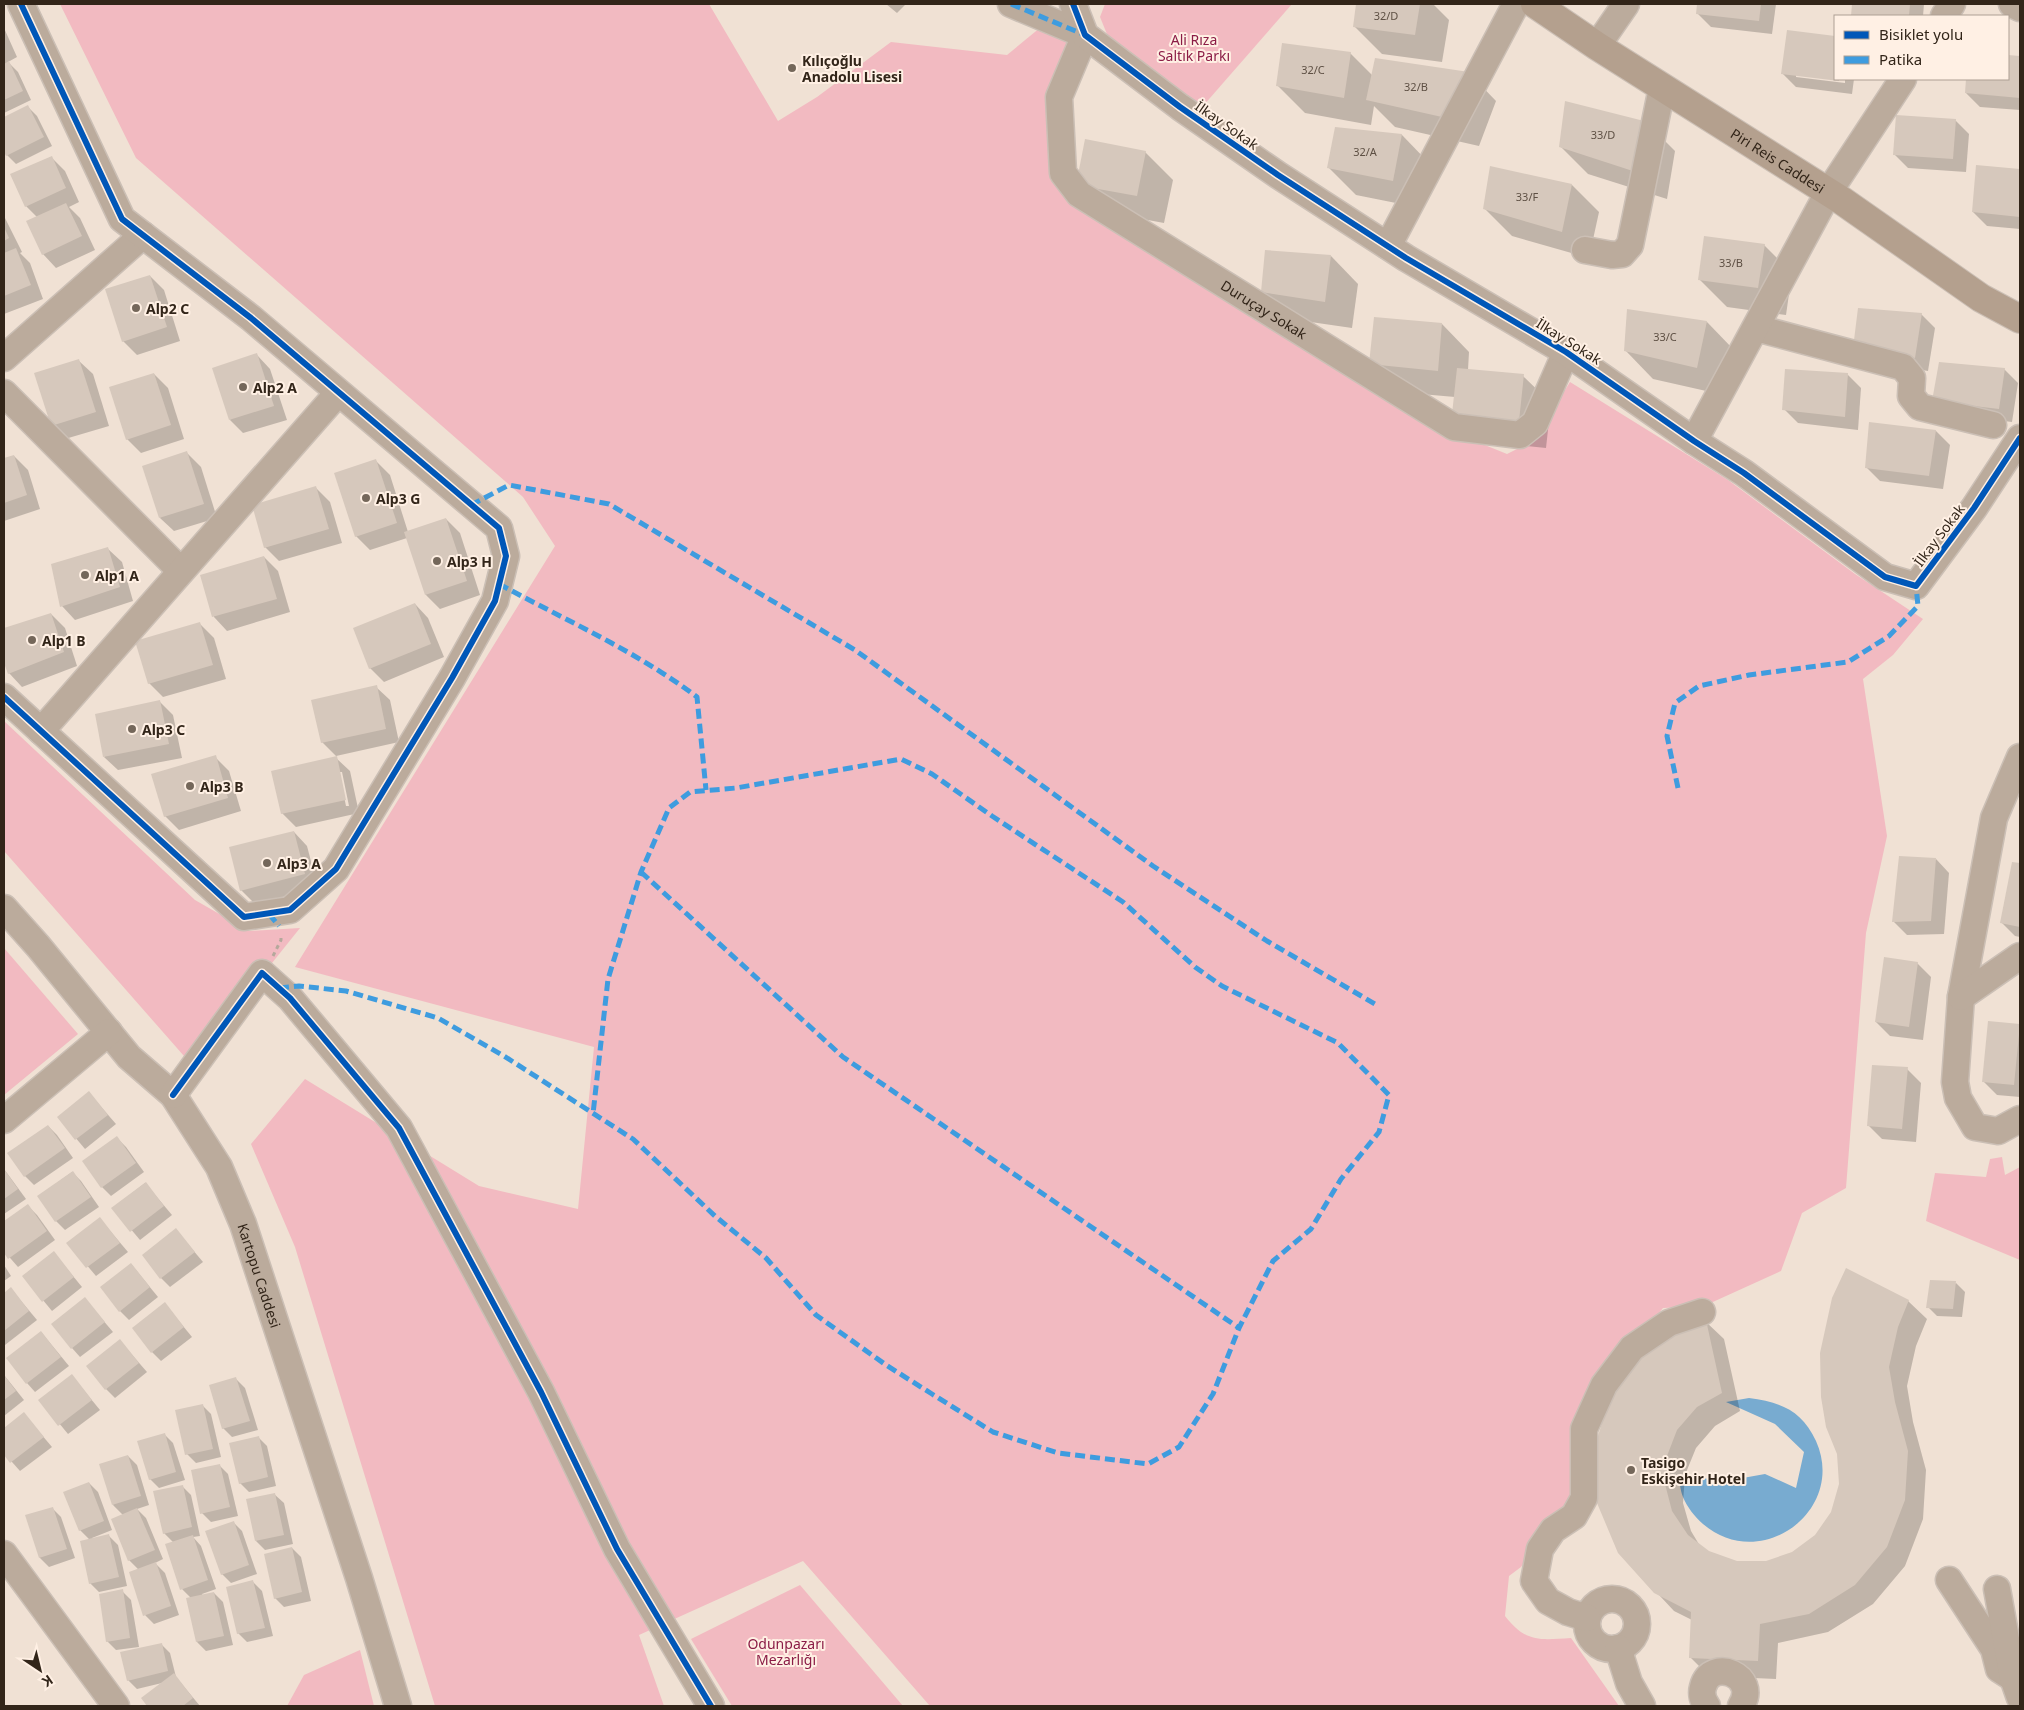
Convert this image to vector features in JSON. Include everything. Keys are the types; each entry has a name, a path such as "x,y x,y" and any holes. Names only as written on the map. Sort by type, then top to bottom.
{"main road":[{"name":"Piri Reis Caddesi","path":"1535,4 1662,88 1841,200 1982,298 2020,319"}],"street":[{"path":"4,697 244,917 290,910 336,869 452,678 495,600 506,556 499,528 251,318 122,219 21,4"},
{"name":"İlkay Sokak","path":"1011,4 1085,35 1202,122 1278,175 1388,246 1566,352 1694,441 1744,473 1885,577 1916,586 1974,508 2020,438"},
{"path":"1073,4 1085,35"},
{"path":"1388,246 1516,4"},
{"path":"1597,46 1626,4"},
{"path":"1945,15 1952,4"},
{"path":"2012,4 2020,8"},
{"name":"Duruçay Sokak","path":"1085,35 1059,98 1063,173 1079,194 1454,427 1520,435 1535,422 1566,352"},
{"path":"1694,441 1828,193 1902,80"},
{"path":"1585,250 1612,255 1622,254 1630,245 1662,88"},
{"path":"4,357 143,235"},
{"path":"1756,328 1903,367 1912,378 1911,396 1920,407 1993,424"},
{"path":"4,393 182,571"},
{"path":"41,731 338,393"},
{"path":"2020,757 1994,818 1962,997 1955,1082 1958,1098 1975,1126 1998,1131 2020,1119"},
{"name":"Kartopu Caddesi","path":"4,908 38,946 129,1057 173,1095 219,1167 243,1224 359,1578 398,1706"},
{"path":"1962,997 2020,956"},
{"path":"173,1095 262,973 290,998 398,1128 541,1392 616,1549 710,1706"},
{"path":"4,1120 109,1032"},
{"path":"1587,1618 1568,1612 1548,1601 1534,1581 1540,1549 1553,1530 1574,1516 1584,1498 1584,1429 1604,1385 1632,1348 1669,1323 1702,1312"},
{"path":"4,1554 116,1706"},
{"path":"1949,1580 1994,1649 1999,1669 2017,1688"},
{"path":"1996,1589 2017,1688"},
{"path":"1620,1599 1627,1603 1636,1616 1638,1624 1636,1632 1626,1645 1609,1649 1594,1642 1587,1626 1587,1618 1591,1610 1604,1600 1620,1599"},
{"path":"1618,1648 1629,1683 1642,1706"},
{"path":"1707,1706 1702,1697 1704,1683 1709,1677 1722,1671 1736,1675 1744,1685 1745,1699 1741,1706"}],"path":[{"path":"262,973 281,940 280,931"}],"green space":[{"path":"60,4 709,4 778,121 817,97 891,42 1007,55 1069,4 1085,35 1059,97 1063,173 1433,424 1507,454 1533,441 1570,382 1728,480 1855,574 1923,619 1893,655 1863,679 1887,836 1866,933 1846,1188 1802,1213 1781,1271 1704,1306 1663,1308 1601,1381 1574,1503 1542,1535 1521,1567 1509,1576 1505,1616 1520,1631 1534,1638 1571,1638 1619,1706 930,1706 803,1561 639,1635 664,1706 435,1706 295,1247 251,1144 305,1079 479,1186 578,1209 594,1047 295,967 555,546 523,497 136,158"},
{"name":"Ali Rıza Saltık Parkı","path":"1105,4 1292,4 1203,106 1111,44 1100,17"},
{"path":"4,721 195,900 249,931 300,928 191,1064 4,851"},
{"path":"4,948 78,1034 4,1095"},
{"path":"2002,1157 2005,1175 2020,1167 2020,1260 1926,1221 1935,1173 1986,1177 1990,1159"},
{"name":"Odunpazarı Mezarlığı","path":"800,1585 903,1706 732,1706 691,1639"},
{"path":"360,1650 374,1706 287,1706 304,1675"}],"water":[{"path":"1749,1398 1780,1405 1797,1415 1810,1430 1816,1441 1822,1466 1820,1490 1809,1511 1793,1527 1772,1538 1749,1542 1726,1538 1703,1524 1691,1512 1685,1501 1681,1492 1678,1475 1726,1481 1765,1474 1796,1488 1804,1452 1775,1424 1726,1402"}],"building":[{"path":"1356,4 1420,4 1415,35 1353,27"},
{"path":"1697,4 1761,4 1759,21 1696,14"},
{"path":"1852,4 1910,4 1909,15 1851,15"},
{"path":"1787,30 1834,36 1834,80 1839,81 1781,74"},
{"path":"1282,43 1351,52 1344,98 1276,86"},
{"path":"2009,55 2020,56 2020,98 1965,93 1966,80 2009,80"},
{"path":"1375,58 1469,72 1451,119 1366,100"},
{"path":"9,61 23,91 4,100 4,64"},
{"path":"1565,101 1648,122 1639,173 1559,147"},
{"path":"28,105 44,137 6,156 4,152 4,117"},
{"path":"1896,115 1956,119 1953,159 1893,155"},
{"path":"1335,127 1402,134 1393,181 1327,168"},
{"path":"1085,139 1146,151 1137,196 1076,185"},
{"path":"52,156 66,188 25,207 10,174"},
{"path":"1976,165 2020,169 2020,217 1972,212"},
{"path":"1490,166 1572,184 1562,232 1483,209"},
{"path":"66,203 82,236 42,255 26,221"},
{"path":"4,227 9,238 4,241"},
{"path":"1704,236 1765,244 1758,288 1698,280"},
{"path":"16,248 31,285 4,296 4,253"},
{"path":"1265,250 1331,255 1325,302 1261,292"},
{"name":"Alp2 C","path":"150,275 167,327 122,342 105,289"},
{"path":"1858,308 1922,313 1915,358 1853,348"},
{"path":"1627,309 1707,321 1697,368 1624,351"},
{"path":"1374,317 1442,323 1438,371 1369,364"},
{"name":"Alp2 A","path":"257,353 274,406 229,420 212,368"},
{"path":"79,359 96,412 51,426 34,373"},
{"path":"1939,362 2005,368 1999,409 1932,401"},
{"path":"1457,368 1524,374 1519,421 1452,414"},
{"path":"1785,369 1848,373 1845,417 1782,410"},
{"path":"154,373 171,425 126,440 109,387"},
{"path":"1869,422 1936,430 1929,476 1865,468"},
{"path":"187,451 204,504 159,518 142,466"},
{"path":"14,455 27,495 4,503 4,458"},
{"name":"Alp3 G","path":"376,459 397,523 355,537 334,473"},
{"path":"316,486 329,529 264,548 252,505"},
{"name":"Alp3 H","path":"446,518 467,581 425,595 404,532"},
{"name":"Alp1 A","path":"108,547 120,587 60,607 51,564"},
{"path":"264,556 277,599 212,617 200,575"},
{"path":"415,603 431,644 369,669 353,628"},
{"name":"Alp1 B","path":"51,613 64,652 8,674 4,663 4,628"},
{"path":"200,622 213,665 148,684 135,641"},
{"path":"377,685 386,729 321,743 311,700"},
{"name":"Alp3 C","path":"160,700 169,744 103,757 95,714"},
{"name":"Alp3 B","path":"216,755 228,798 164,817 151,774"},
{"path":"337,756 346,800 281,814 271,771"},
{"name":"Alp3 A","path":"294,831 305,874 240,891 229,847"},
{"path":"1899,856 1936,858 1931,921 1892,922"},
{"path":"2012,862 2020,863 2020,927 2000,923"},
{"path":"1884,957 1918,962 1909,1027 1875,1022"},
{"path":"1988,1021 2020,1024 2014,1085 1982,1082"},
{"path":"1872,1065 1908,1067 1902,1129 1867,1126"},
{"path":"89,1091 108,1115 75,1140 57,1117"},
{"path":"48,1125 65,1148 24,1177 7,1153"},
{"path":"117,1136 136,1163 101,1188 82,1161"},
{"path":"4,1169 18,1189 4,1199"},
{"path":"73,1171 91,1197 55,1222 37,1196"},
{"path":"146,1182 164,1206 130,1232 111,1208"},
{"path":"28,1204 47,1231 8,1259 4,1253 4,1221"},
{"path":"100,1217 120,1243 86,1268 66,1243"},
{"path":"176,1228 195,1252 160,1279 142,1255"},
{"path":"54,1251 74,1277 42,1302 22,1276"},
{"path":"131,1263 150,1287 119,1312 100,1287"},
{"name":"Tasigo Eskişehir Hotel","path":"1846,1268 1909,1300 1898,1327 1889,1367 1895,1402 1908,1451 1905,1500 1887,1547 1855,1585 1809,1614 1760,1624 1758,1661 1689,1658 1691,1612 1654,1593 1618,1553 1597,1503 1594,1449 1610,1397 1642,1354 1683,1325 1706,1320 1722,1393 1697,1407 1677,1430 1667,1456 1665,1484 1672,1511 1688,1535 1709,1551 1737,1561 1766,1561 1792,1552 1815,1535 1831,1512 1839,1484 1837,1454 1826,1427 1821,1397 1820,1353 1832,1298"},
{"path":"1930,1280 1956,1281 1953,1309 1926,1308"},
{"path":"11,1287 29,1311 4,1331 4,1293"},
{"path":"85,1297 105,1322 71,1349 51,1324"},
{"path":"165,1302 184,1327 151,1353 132,1328"},
{"path":"41,1331 61,1357 26,1384 6,1358"},
{"path":"120,1339 139,1363 105,1390 86,1366"},
{"path":"72,1374 92,1400 58,1426 38,1400"},
{"path":"4,1375 16,1391 4,1400"},
{"path":"236,1377 250,1421 222,1429 209,1385"},
{"path":"203,1404 213,1449 185,1455 175,1410"},
{"path":"24,1412 44,1437 10,1463 4,1455 4,1428"},
{"path":"165,1433 176,1472 149,1480 137,1441"},
{"path":"259,1436 268,1477 239,1484 229,1443"},
{"path":"128,1455 141,1496 112,1505 99,1464"},
{"path":"220,1464 230,1507 200,1514 191,1470"},
{"path":"89,1482 104,1521 79,1531 63,1492"},
{"path":"183,1485 192,1527 163,1534 153,1491"},
{"path":"275,1493 284,1535 255,1541 246,1499"},
{"path":"53,1507 67,1549 39,1558 25,1515"},
{"path":"137,1508 155,1550 128,1561 111,1519"},
{"path":"234,1521 249,1565 221,1575 205,1531"},
{"path":"109,1534 119,1577 89,1584 80,1541"},
{"path":"193,1535 208,1580 180,1590 165,1544"},
{"path":"292,1547 302,1592 274,1599 264,1554"},
{"path":"156,1562 171,1606 143,1616 129,1572"},
{"path":"253,1580 265,1628 237,1634 226,1587"},
{"path":"123,1589 130,1638 106,1642 99,1594"},
{"path":"214,1592 224,1636 196,1642 186,1598"},
{"path":"162,1643 168,1671 127,1681 120,1652"},
{"path":"174,1673 193,1698 183,1706 147,1706 141,1698"}],"marked path":[{"path":"1011,4 1085,35"},
{"path":"471,505 509,485 609,504 855,650 1153,866 1267,941 1375,1004"},
{"path":"499,584 650,665 697,697 706,790"},
{"path":"1678,788 1667,736 1675,703 1699,686 1749,675 1848,662 1889,636 1918,606 1916,586"},
{"path":"279,988 299,986 346,991 438,1018 504,1056 633,1139 715,1216 766,1258 816,1315 886,1365 932,1394 993,1432 1058,1453 1148,1464 1179,1447 1213,1394 1239,1328 1273,1261 1311,1229 1341,1179 1379,1132 1389,1095 1338,1043 1222,986 1195,967 1123,902 932,774 901,759 736,788 690,792 669,808 641,872 608,979 593,1114"},
{"path":"641,872 843,1057 1239,1328"},
{"path":"269,914 279,926"}],"cycle path":[{"path":"4,697 244,917 290,910 336,869 452,678 495,601 506,556 499,528 251,318 122,219 21,4"},
{"path":"1073,4 1085,35 1180,107 1278,175 1406,258 1566,352 1694,441 1744,473 1885,577 1916,586 1974,508 2020,438"},
{"path":"173,1095 262,973 290,998 399,1128 541,1392 617,1549 711,1706"}],"place":[{"name":"Kılıçoğlu Anadolu Lisesi","path":"792,68"},
{"name":"Alp2 C","path":"136,308"},
{"name":"Alp2 A","path":"243,387"},
{"name":"Alp3 G","path":"366,498"},
{"name":"Alp3 H","path":"437,561"},
{"name":"Alp1 A","path":"85,575"},
{"name":"Alp1 B","path":"32,640"},
{"name":"Alp3 C","path":"132,729"},
{"name":"Alp3 B","path":"190,786"},
{"name":"Alp3 A","path":"267,863"},
{"name":"Tasigo Eskişehir Hotel","path":"1631,1470"}]}
